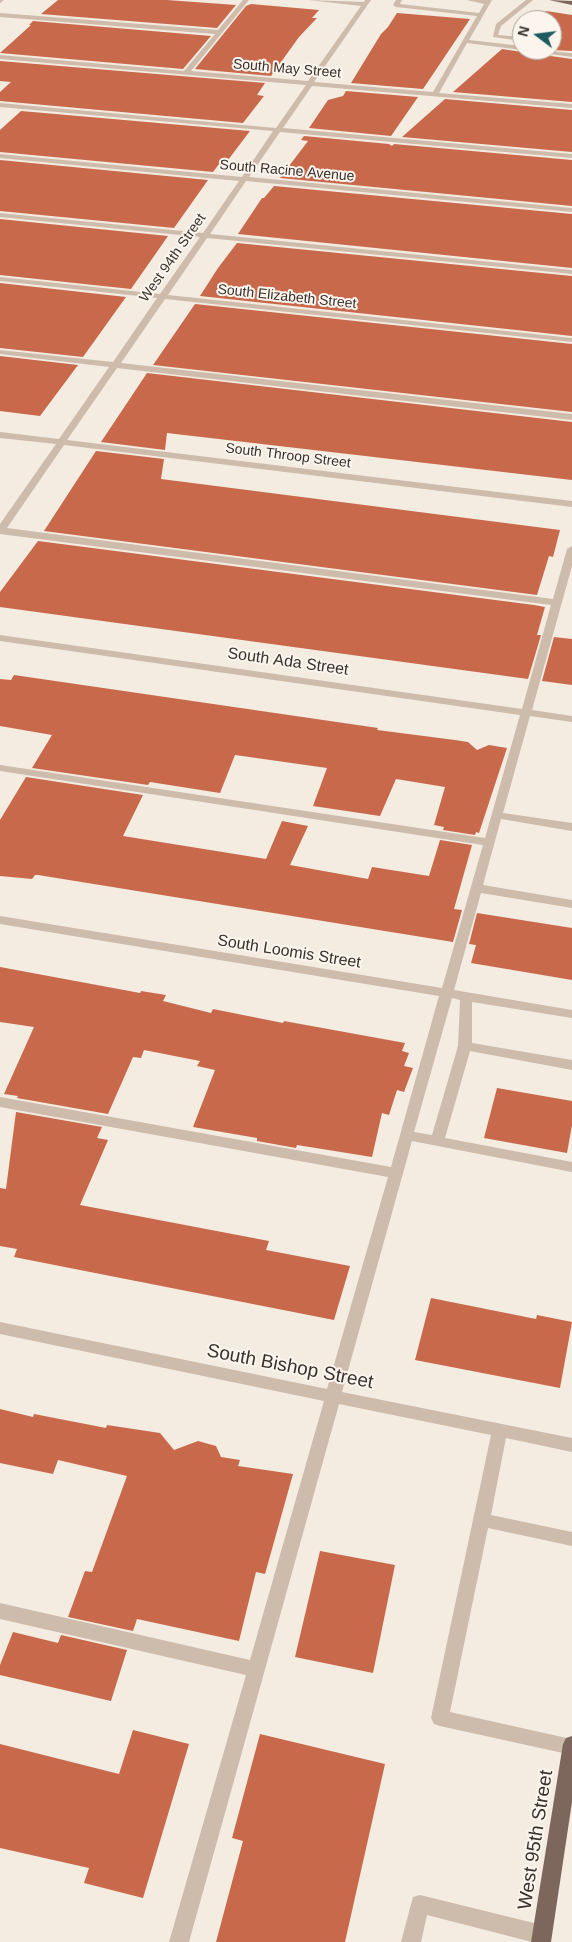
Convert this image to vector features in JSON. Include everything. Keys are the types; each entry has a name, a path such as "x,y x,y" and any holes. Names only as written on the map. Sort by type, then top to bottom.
{"main road":[{"path":"552,0 572,3"},
{"name":"West 95th Street","path":"542,1939 572,1746"}],"street":[{"path":"186,73 246,0"},
{"path":"311,0 366,2"},
{"path":"399,0 396,5 481,15"},
{"path":"435,94 489,1 470,0"},
{"path":"517,10 530,0"},
{"name":"West 94th Street","path":"0,530 366,2"},
{"path":"512,14 498,24 495,36 512,38"},
{"path":"0,15 220,32"},
{"path":"466,41 512,47"},
{"name":"South May Street","path":"0,57 572,106"},
{"path":"0,104 572,156"},
{"name":"South Racine Avenue","path":"0,156 572,210"},
{"path":"0,215 572,272"},
{"name":"South Elizabeth Street","path":"0,279 572,340"},
{"path":"0,352 572,418"},
{"name":"South Throop Street","path":"0,435 572,504"},
{"path":"0,530 557,603"},
{"path":"179,1942 572,549"},
{"name":"South Ada Street","path":"0,638 572,718"},
{"path":"0,768 489,842"},
{"path":"497,815 572,827"},
{"path":"476,888 572,904"},
{"name":"South Loomis Street","path":"0,920 572,1014"},
{"path":"437,1141 465,1046 466,998"},
{"path":"465,1046 572,1065"},
{"path":"0,1102 396,1173"},
{"path":"407,1135 572,1167"},
{"name":"South Bishop Street","path":"0,1328 572,1445"},
{"path":"500,1430 440,1718 572,1746"},
{"path":"482,1520 572,1539"},
{"path":"0,1611 256,1669"},
{"path":"411,1942 420,1904 542,1939"}],"building":[{"path":"58,0 167,0 236,5 217,28 41,14"},
{"path":"251,4 319,10 312,18 317,18 299,37 271,76 195,69 246,6"},
{"path":"397,13 470,19 423,89 351,83 381,34"},
{"path":"562,13 572,15 572,51 562,50"},
{"path":"33,21 211,36 183,69 0,53"},
{"path":"502,49 512,50 512,60 562,60 562,58 572,59 572,102 453,92"},
{"path":"0,61 265,83 257,95 264,96 243,123 0,101 0,92 11,82 0,81"},
{"path":"346,91 418,97 391,136 309,128 328,100 343,96"},
{"path":"445,99 572,110 572,152 402,137"},
{"path":"21,111 250,131 228,160 222,160 213,172 0,152 0,130"},
{"path":"304,136 389,144 392,146 394,144 572,160 572,206 280,178 308,141 301,140"},
{"path":"0,160 208,180 174,228 0,211"},
{"path":"274,186 572,214 572,268 238,234 262,198"},
{"path":"0,219 168,236 131,289 0,275"},
{"path":"237,243 572,276 572,336 200,296"},
{"path":"0,283 126,297 83,357 0,348"},
{"path":"195,304 572,344 572,412 153,365"},
{"path":"0,356 78,365 40,416 0,411"},
{"path":"147,373 572,422 572,480 167,433 165,450 101,442"},
{"path":"96,451 164,459 161,479 560,530 553,557 549,556 537,595 44,531"},
{"path":"38,541 545,607 537,635 541,635 528,679 0,607 0,592"},
{"path":"554,637 572,639 572,685 542,681"},
{"path":"14,675 468,742 477,750 489,745 507,748 479,833 476,832 475,835 443,830 444,827 434,825 445,787 396,779 380,816 313,806 327,768 235,755 220,793 150,782 148,785 32,768 52,735 0,726 0,679 11,680"},
{"path":"26,777 143,795 123,836 266,859 282,821 308,826 290,865 368,879 372,867 429,876 440,840 472,845 454,909 462,910 453,942 38,875 35,875 32,879 0,876 0,820"},
{"path":"477,913 572,928 572,980 471,963 476,945 469,944"},
{"path":"0,967 140,993 141,991 166,995 163,1001 211,1013 213,1009 283,1023 284,1021 405,1043 402,1051 409,1053 404,1066 413,1068 404,1092 397,1090 389,1115 382,1113 372,1157 297,1145 296,1148 257,1141 257,1138 193,1127 215,1070 197,1066 200,1061 144,1050 141,1058 133,1057 108,1114 17,1098 18,1096 4,1094 34,1027 0,1022"},
{"path":"497,1088 572,1101 572,1125 567,1153 484,1138"},
{"path":"16,1112 102,1127 97,1138 108,1140 80,1205 269,1241 266,1250 350,1266 334,1320 14,1257 17,1249 0,1246 0,1188 6,1189"},
{"path":"431,1298 536,1319 537,1315 572,1322 560,1388 415,1360"},
{"path":"0,1409 33,1417 34,1414 106,1428 107,1425 160,1433 174,1450 198,1441 216,1446 221,1457 240,1460 238,1466 293,1474 265,1574 256,1572 239,1641 137,1619 133,1631 68,1617 85,1571 92,1572 127,1476 58,1460 53,1474 0,1463"},
{"path":"320,1551 395,1565 373,1673 295,1657"},
{"path":"13,1632 58,1643 61,1635 127,1650 111,1701 0,1675 0,1665"},
{"path":"133,1730 189,1744 143,1898 84,1883 89,1868 0,1848 0,1744 119,1774"},
{"path":"260,1734 385,1764 345,1942 216,1942 243,1841 232,1838"}]}
